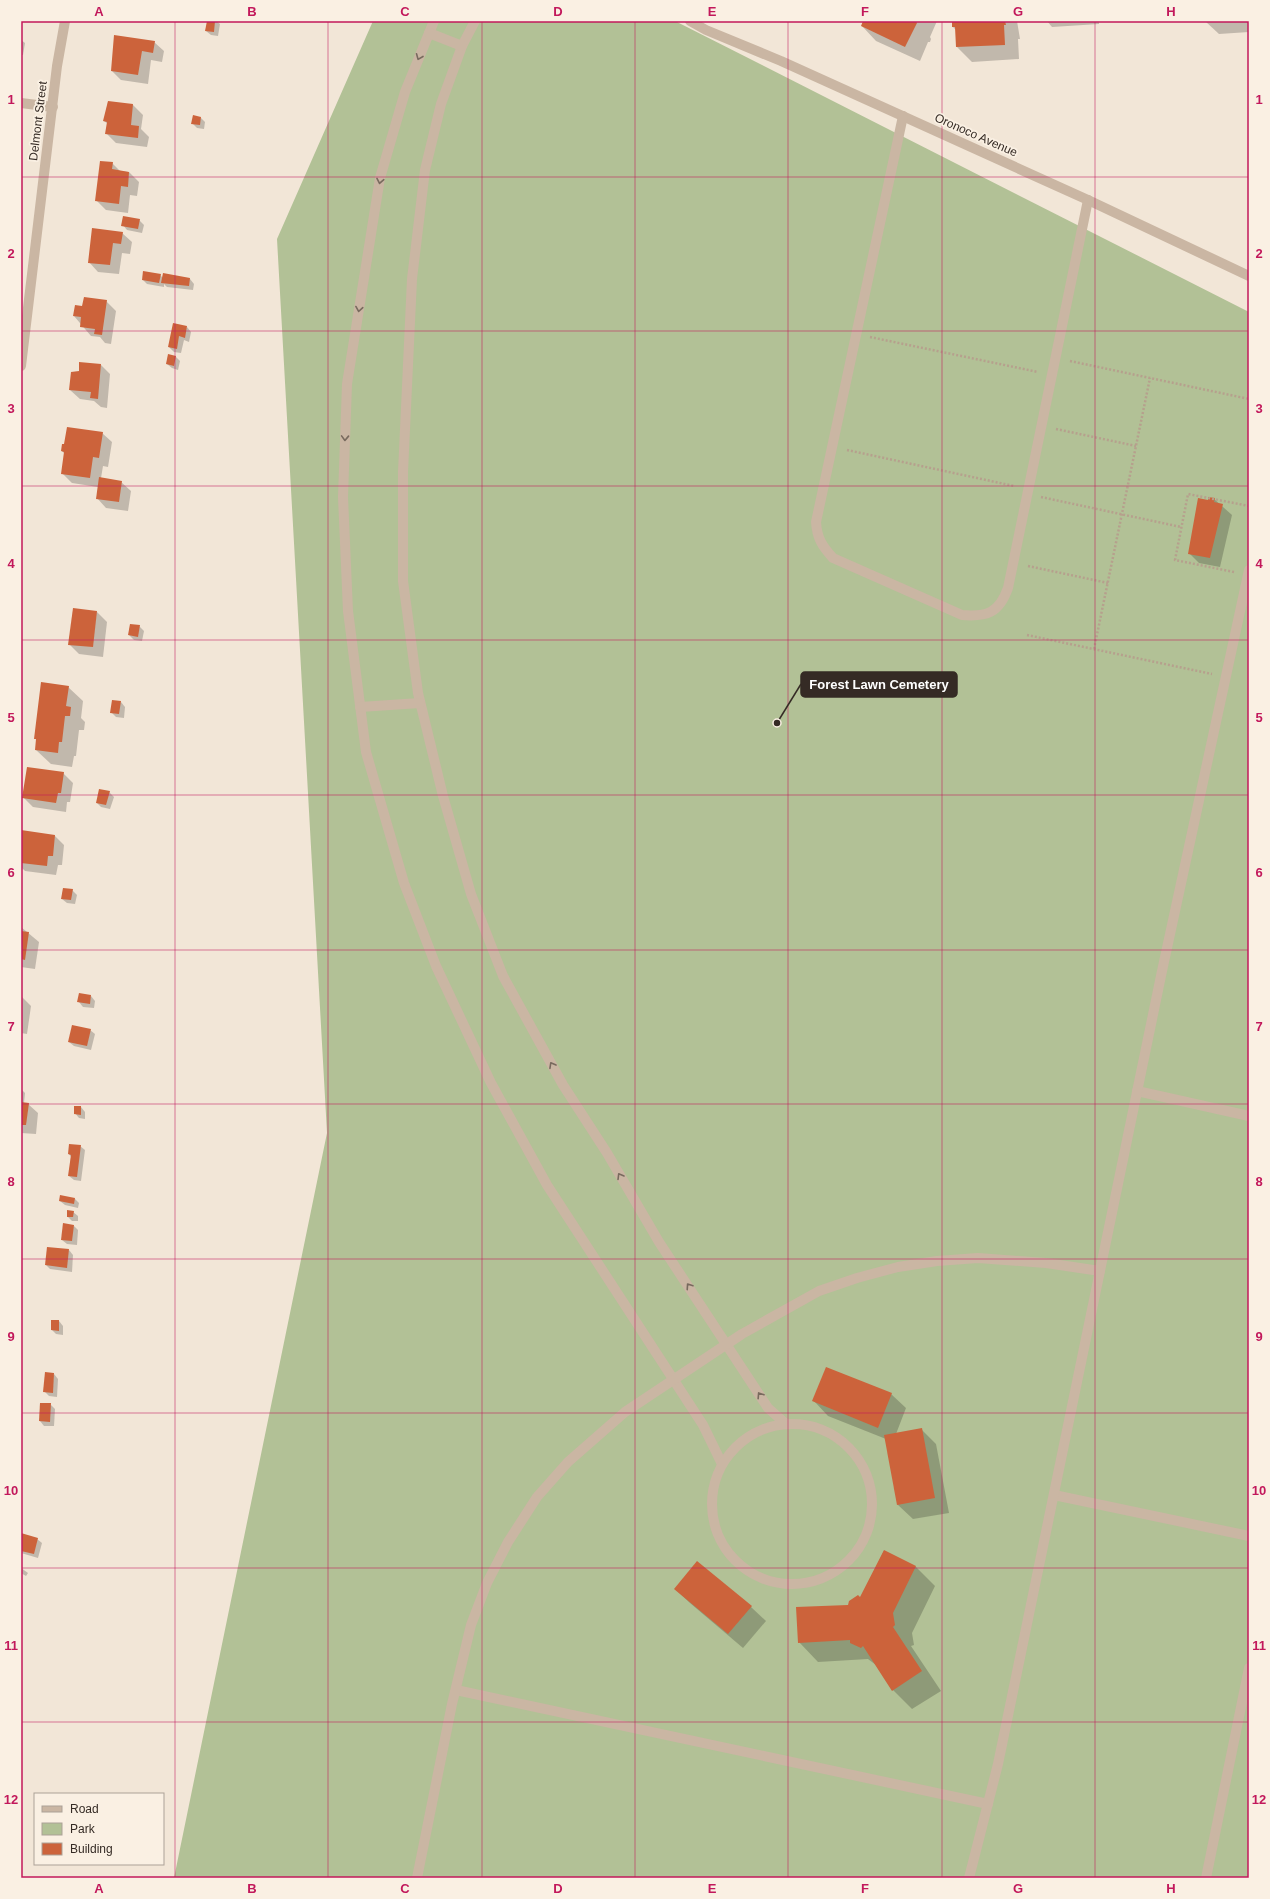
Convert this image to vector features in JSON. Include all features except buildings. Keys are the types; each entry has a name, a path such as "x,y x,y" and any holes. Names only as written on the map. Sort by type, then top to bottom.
{"street":[{"name":"Delmont Street","path":"21,366 57,66 65,21"},
{"path":"434,21 405,92 380,178 347,384 343,497 348,611 366,752 404,883 436,966 490,1083 547,1184 703,1424 722,1464"},
{"path":"475,21 462,46 441,104 425,170 412,279 403,472 403,581 420,703 443,796 471,894 504,976 563,1085 607,1154 659,1242 768,1408 786,1424"},
{"name":"Oronoco Avenue","path":"690,21 706,30 781,60 1088,200 1249,276"},
{"path":"429,33 462,46"},
{"path":"21,104 53,107"},
{"path":"903,116 816,522 817,535 822,547 833,558 962,615 977,616 993,612 1003,602 1013,563 1088,200"},
{"path":"969,1878 988,1804 1248,572"},
{"path":"360,707 420,703"},
{"path":"1138,1091 1249,1116"},
{"path":"417,1878 471,1625 487,1583 508,1542 537,1497 568,1462 625,1412 742,1334 819,1292 857,1278 898,1267 937,1261 978,1258 1046,1262 1100,1271"},
{"path":"786,1424 809,1426 831,1434 850,1449 864,1468 872,1491 872,1514 866,1537 853,1557 835,1573 814,1582 790,1585 767,1581 746,1570 728,1554 717,1533 712,1510 714,1486 722,1464 734,1448 749,1436 766,1428 786,1424"},
{"path":"1054,1495 1249,1536"},
{"path":"1206,1878 1249,1668"},
{"path":"456,1690 988,1804"}],"path":[{"path":"856,334 1052,376"},
{"path":"1055,358 1249,399"},
{"path":"1094,649 1150,378"},
{"path":"1041,426 1136,446"},
{"path":"832,447 1181,527"},
{"path":"1248,572 1175,560 1188,494 1249,506"},
{"path":"1013,563 1108,583"},
{"path":"1027,635 1226,677"}],"green space":[{"path":"373,21 675,21 1249,312 1249,1878 174,1878 327,1133 277,239"}],"place":[{"name":"Forest Lawn Cemetery","path":"777,723"}]}
